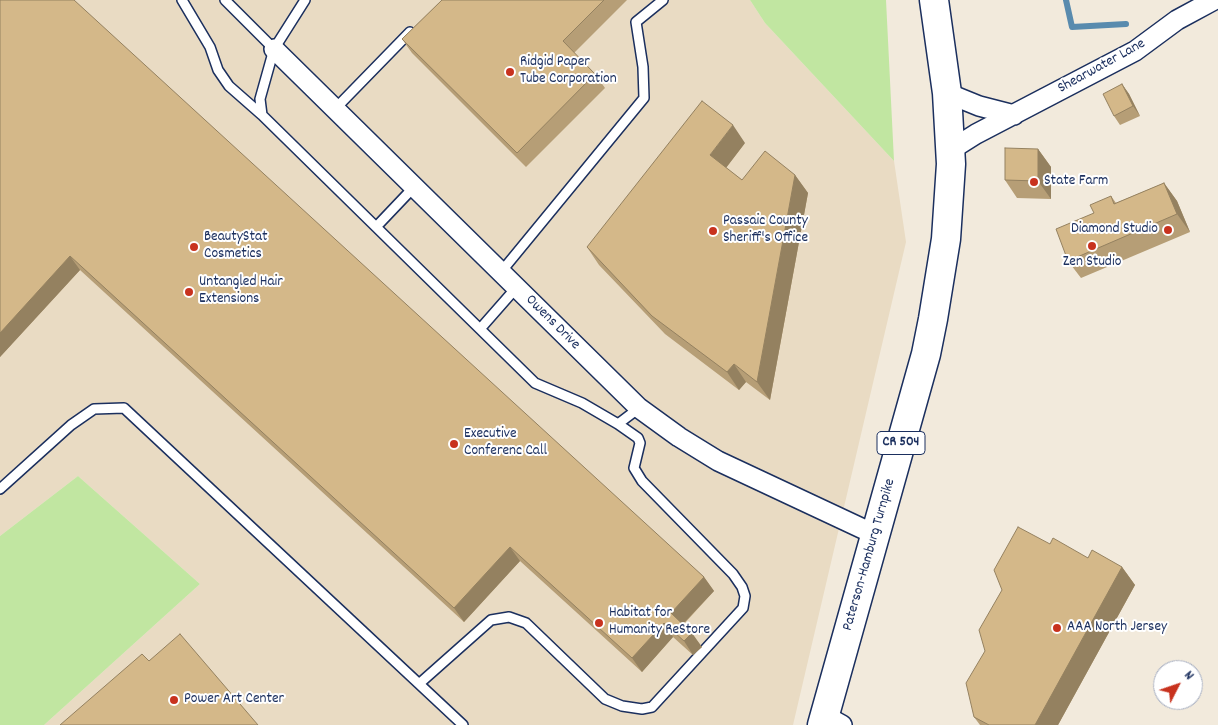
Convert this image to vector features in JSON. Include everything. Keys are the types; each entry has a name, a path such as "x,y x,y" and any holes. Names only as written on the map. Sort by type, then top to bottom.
{"main road":[{"name":"Paterson-Hamburg Turnpike","path":"829,722 876,535 926,354 946,239 950,154 947,93 934,0"}],"street":[{"name":"Shearwater Lane","path":"950,154 964,141 1135,51 1177,20 1214,0"},
{"name":"Owens Drive","path":"274,49 639,408 679,437 718,461 876,535"},
{"path":"947,93 982,107 1014,115"}],"lane":[{"path":"182,0 210,48 218,70 229,86 262,115 536,383 582,403 638,438 640,443 634,468 642,481 733,574 742,586 745,596 743,608 652,707 622,706 605,698 526,623 509,617 491,620 420,684"},
{"path":"225,0 274,49"},
{"path":"262,115 260,99 274,49 305,0"},
{"path":"500,272 644,98 643,67 636,22 663,0"},
{"path":"335,109 417,26"},
{"path":"376,227 414,187"},
{"path":"480,329 516,288"},
{"path":"0,489 71,425 94,409 124,408 463,725"},
{"path":"618,424 639,408"}],"shaded area":[{"path":"0,0 750,0 765,23 894,161 906,242 793,725 44,725 200,584 78,476 0,536"}],"green space":[{"path":"750,0 886,0 894,161 765,23"},
{"path":"78,476 200,584 44,725 0,725 0,536"}],"building":[{"path":"0,0 74,0 704,577 671,613 692,633 684,641 664,623 632,658 510,547 454,608 70,256 0,333"},
{"name":"Ridgid Paper Tube Corporation","path":"442,0 604,0 563,41 595,74 517,153 402,39"},
{"path":"1122,84 1133,106 1114,116 1103,94"},
{"name":"Passaic County Sheriff's Office","path":"702,101 733,125 710,155 742,180 765,151 795,175 757,382 734,364 727,372 652,316 587,247"},
{"path":"1005,148 1038,149 1038,181 1005,180"},
{"path":"1164,183 1177,214 1068,261 1056,229 1094,213 1090,205 1111,196 1114,204"},
{"name":"AAA North Jersey","path":"1018,527 1050,544 1053,538 1088,558 1092,550 1122,567 1035,725 989,725 974,717 966,683 985,651 979,630 1002,590 994,570"},
{"name":"Power Art Center","path":"180,634 258,725 60,725 142,654 149,661"}],"waterway":[{"path":"1066,0 1072,27 1126,24"}],"place":[{"name":"Ridgid Paper Tube Corporation","path":"510,72"},
{"name":"State Farm","path":"1034,182"},
{"name":"Diamond Studio","path":"1168,230"},
{"name":"Passaic County Sheriff's Office","path":"713,231"},
{"name":"Zen Studio","path":"1092,246"},
{"name":"BeautyStat Cosmetics","path":"194,247"},
{"name":"Untangled Hair Extensions","path":"189,292"},
{"name":"Executive Conferenc Call","path":"454,444"},
{"name":"Habitat for Humanity ReStore","path":"599,623"},
{"name":"AAA North Jersey","path":"1057,628"},
{"name":"Power Art Center","path":"174,700"}]}
